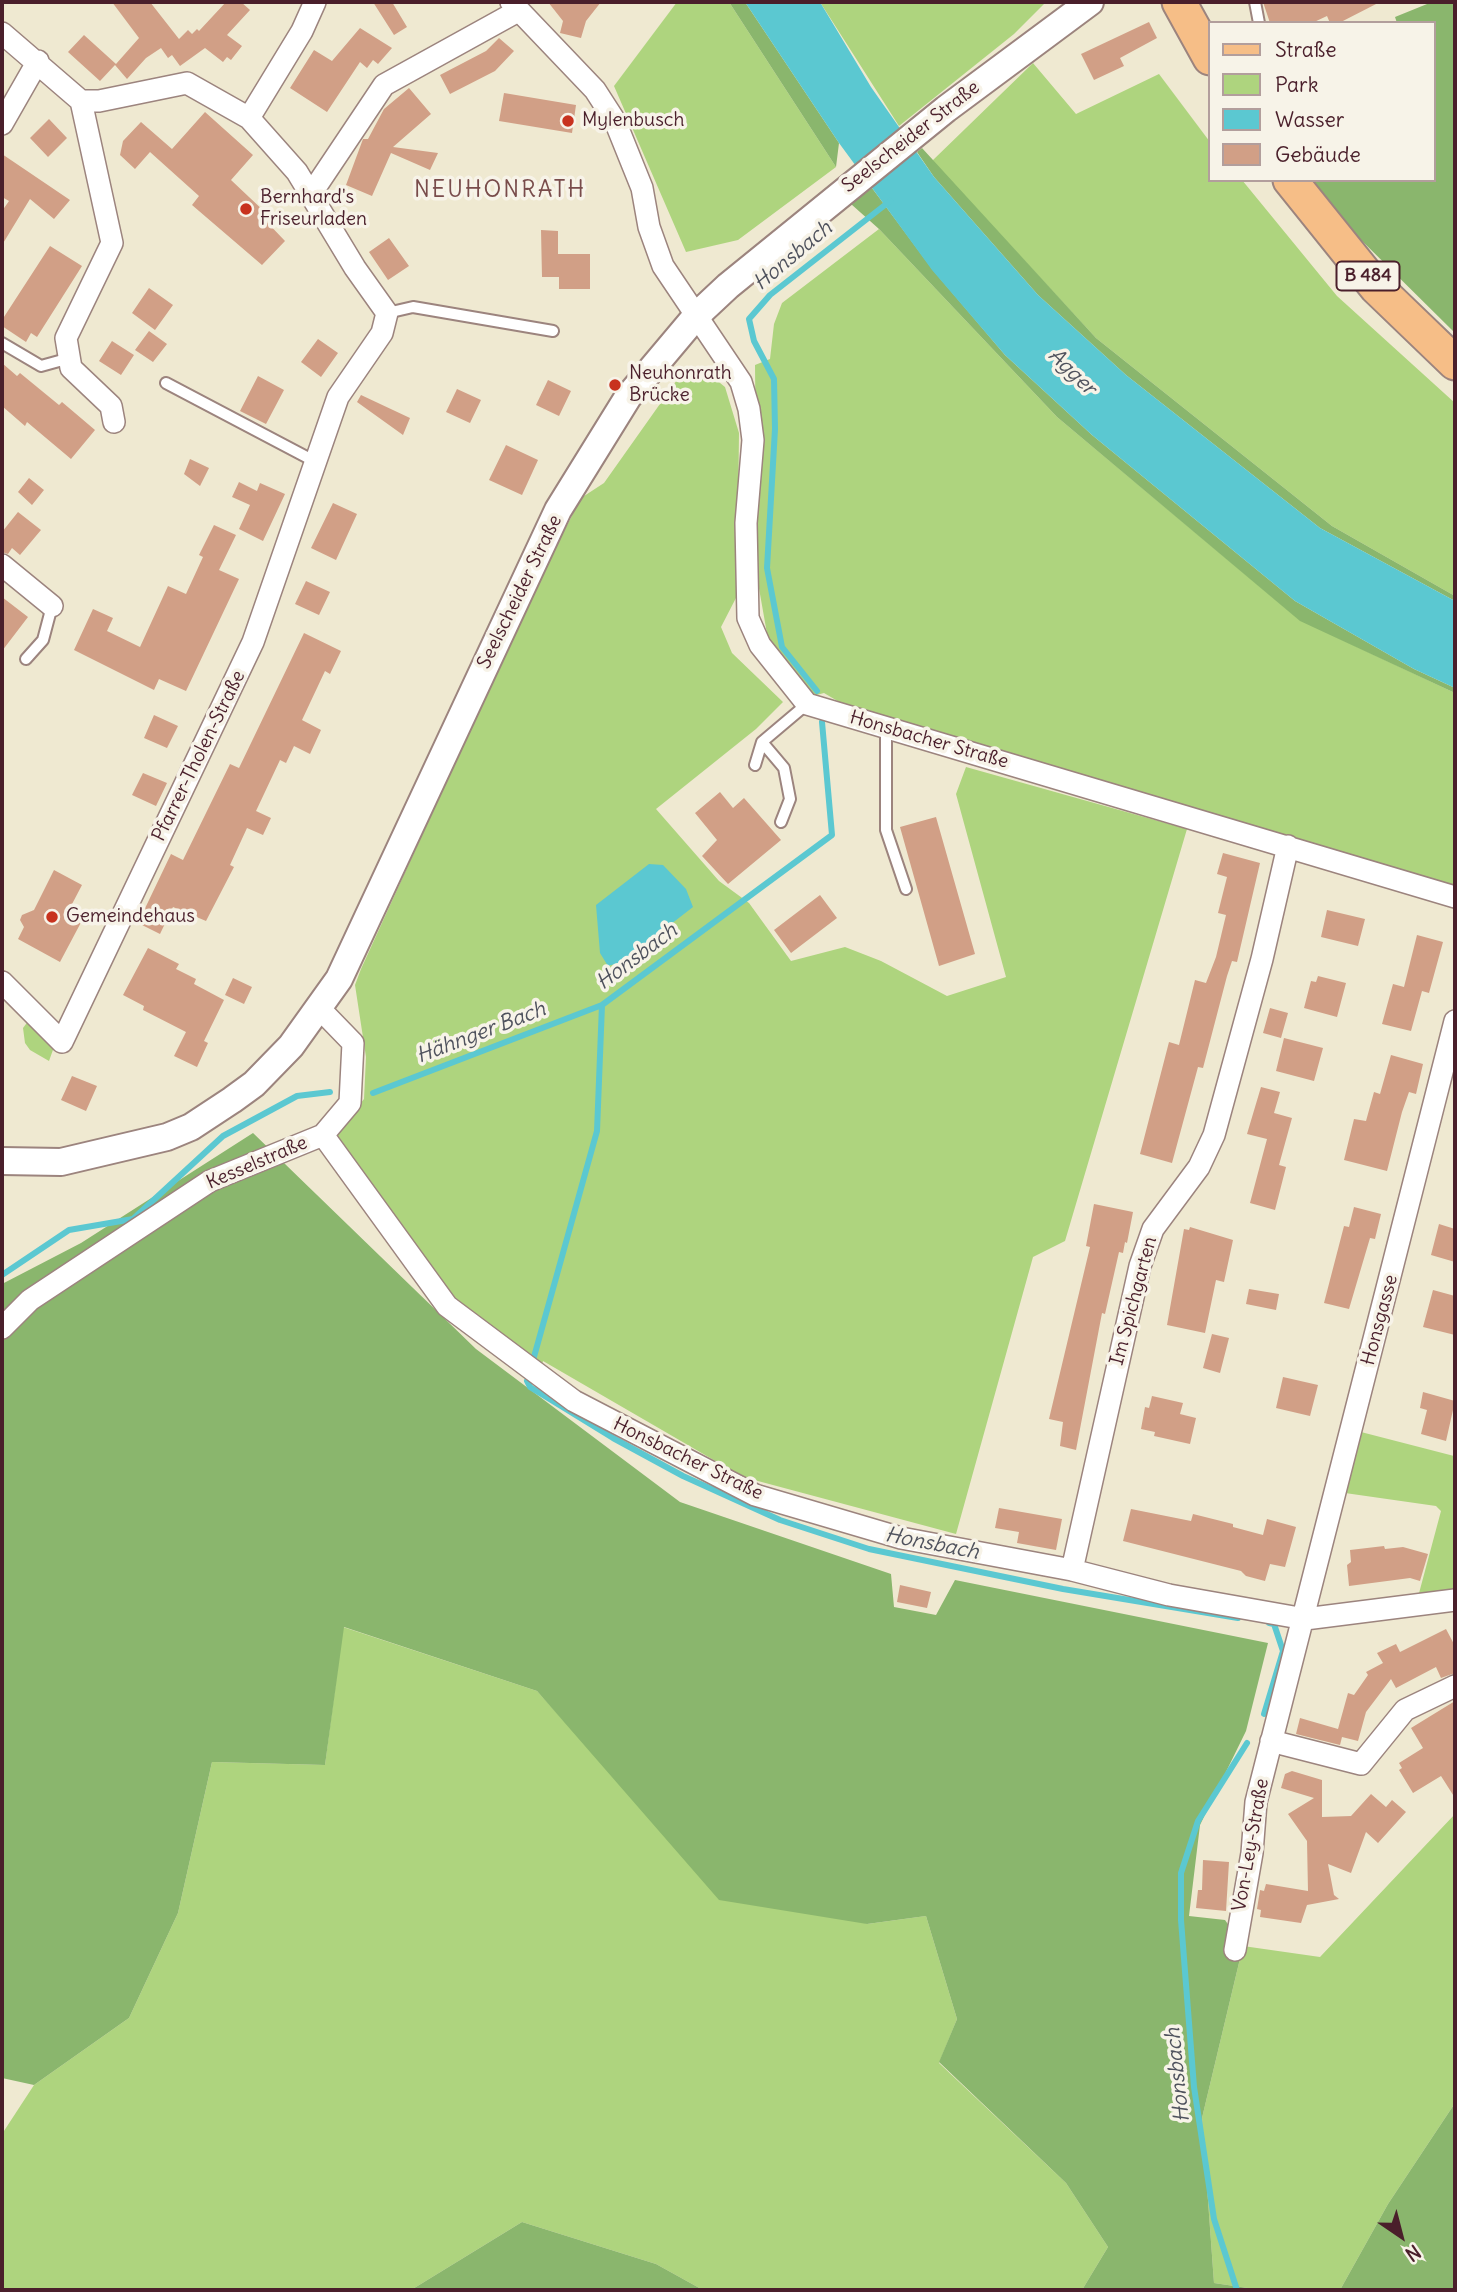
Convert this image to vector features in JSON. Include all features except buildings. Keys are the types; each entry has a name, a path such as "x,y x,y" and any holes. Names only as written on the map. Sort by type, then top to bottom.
{"main road":[{"path":"1179,2 1208,54"},
{"name":"B 484","path":"1292,182 1376,286 1455,363"}],"street":[{"path":"249,118 302,31 315,2"},
{"name":"Seelscheider Straße","path":"2,1161 61,1162 87,1158 142,1145 191,1127 254,1084 291,1046 320,1009 356,947 564,500 628,397 697,315 814,213 946,109 1090,2"},
{"path":"311,194 384,85 514,6 596,90 615,121 642,188 649,227 663,266 741,382 749,409 752,439 746,523 748,618 760,645 807,704"},
{"path":"2,33 38,61 81,101 112,243 66,338 71,368 111,406 114,422"},
{"path":"2,124 38,61"},
{"path":"81,101 99,101 187,83 249,118 311,194 355,268 387,313"},
{"name":"Pfarrer-Tholen-Straße","path":"2,982 62,1042 253,642 338,397 382,333 387,313"},
{"path":"2,565 52,607"},
{"name":"Honsbacher Straße","path":"807,704 1455,897"},
{"name":"Im Spichgarten","path":"1072,1570 1140,1266 1153,1229 1199,1167 1214,1135 1262,959 1288,846"},
{"name":"Kesselstraße","path":"2,1328 30,1300 210,1181 323,1135 350,1103 353,1042 320,1009"},
{"name":"Honsgasse","path":"1305,1619 1455,1021"},
{"name":"Honsbacher Straße","path":"323,1135 447,1306 574,1401 755,1495 901,1538 1072,1570 1169,1595 1305,1619 1455,1600"},
{"name":"Von-Ley-Straße","path":"1235,1951 1252,1853 1256,1802 1305,1619"},
{"path":"1271,1741 1361,1764 1405,1710 1455,1686"}],"lane":[{"path":"1255,2 1259,21"},
{"path":"387,313 413,307 552,331"},
{"path":"2,343 41,366 69,358"},
{"path":"166,383 316,462"},
{"path":"26,659 43,640 52,607"},
{"path":"755,765 762,742 807,704"},
{"path":"886,728 886,830 906,889"},
{"path":"762,742 784,768 790,799 781,822"}],"green space":[{"path":"677,2 729,2 836,167 738,240 686,252 614,86"},
{"path":"729,2 745,2 839,143 836,167"},
{"path":"820,2 1046,2 1014,34 899,126"},
{"path":"1432,2 1455,2 1455,333 1351,230 1311,182 1436,182 1436,21 1396,21 1395,17"},
{"path":"1033,63 1076,114 1159,74 1208,139 1208,182 1244,182 1337,296 1455,403 1455,596 1332,526 1096,338 932,161"},
{"path":"922,148 1096,338 1332,526 1455,596 1455,601 1320,528 1126,375 1038,295 934,177 917,152"},
{"path":"872,188 933,270 1005,355 1092,435 1295,601 1414,669 1455,688 1455,693 1300,621 1057,417 879,229 851,204"},
{"path":"879,229 1057,417 1300,620 1455,693 1455,891 846,706 824,693 809,697 769,645 757,577 755,365 770,359 774,324 782,303"},
{"path":"699,366 725,387 739,433 737,596 721,627 732,653 783,702 756,729 656,809 719,881 749,903 791,961 845,947 881,961 947,996 1006,977 956,794 966,767 1187,829 1065,1241 1033,1257 956,1534 743,1477 543,1361 539,1376 452,1302 333,1138 364,1099 366,1057 355,985 529,600 581,498 604,483 684,370"},
{"path":"29,1020 54,1047 49,1061 30,1050 25,1043 23,1028"},
{"path":"253,1133 476,1349 680,1502 891,1574 894,1607 936,1615 955,1580 1268,1643 1246,1731 1200,1825 1189,1916 1225,1920 1243,1946 1202,2118 1214,2283 1261,2290 1082,2290 1108,2247 1066,2183 939,2062 957,2019 926,1916 867,1924 719,1900 537,1691 344,1627 325,1765 212,1762 178,1913 129,2018 34,2085 2,2078 2,1284 81,1243"},
{"path":"1361,1432 1454,1456 1455,1453 1455,1593 1418,1597 1441,1511 1436,1506 1345,1493"},
{"path":"343,1627 537,1691 619,1782 867,1924 926,1916 957,2019 939,2063 1066,2183 1108,2247 1082,2290 703,2290 656,2264 522,2222 411,2290 2,2290 2,2134 34,2085 129,2018 178,1913 212,1762 325,1765"},
{"path":"1455,1814 1455,2103 1388,2204 1340,2290 1261,2290 1214,2283 1202,2118 1243,1946 1320,1957"},
{"path":"1455,2103 1455,2290 1340,2290 1388,2204"},
{"path":"522,2222 656,2264 703,2290 411,2290"}],"water":[{"name":"Agger","path":"745,2 820,2 871,87 934,177 1038,295 1126,375 1320,528 1455,601 1455,688 1414,669 1295,601 1092,435 1005,355 932,270 839,143"},
{"path":"649,864 663,865 686,889 693,907 622,962 608,966 600,953 596,905"}],"waterway":[{"name":"Honsbach","path":"817,691 782,647 767,568 775,429 774,379 754,341 749,319 770,295 890,201"},
{"name":"Honsbach","path":"532,1364 597,1131 602,1005 832,835 822,722"},
{"name":"Hähnger Bach","path":"373,1093 602,1005"},
{"name":"Hähnger Bach","path":"2,1275 69,1230 133,1219 223,1136 297,1096 330,1092"},
{"name":"Honsbach","path":"527,1381 530,1387 613,1438 683,1476 780,1520 869,1549 1063,1589 1238,1618"},
{"name":"Honsbach","path":"1264,1714 1283,1651 1274,1624 1269,1623"},
{"name":"Honsbach","path":"1237,2290 1214,2219 1194,2087 1181,1920 1181,1873 1198,1821 1247,1743"}],"place":[{"name":"Mylenbusch","path":"568,121"},
{"name":"Bernhard's Friseurladen","path":"246,209"},
{"name":"Neuhonrath Brücke","path":"615,385"},
{"name":"Gemeindehaus","path":"52,917"}],"district":[{"name":"NEUHONRATH","path":"500,190"}]}
